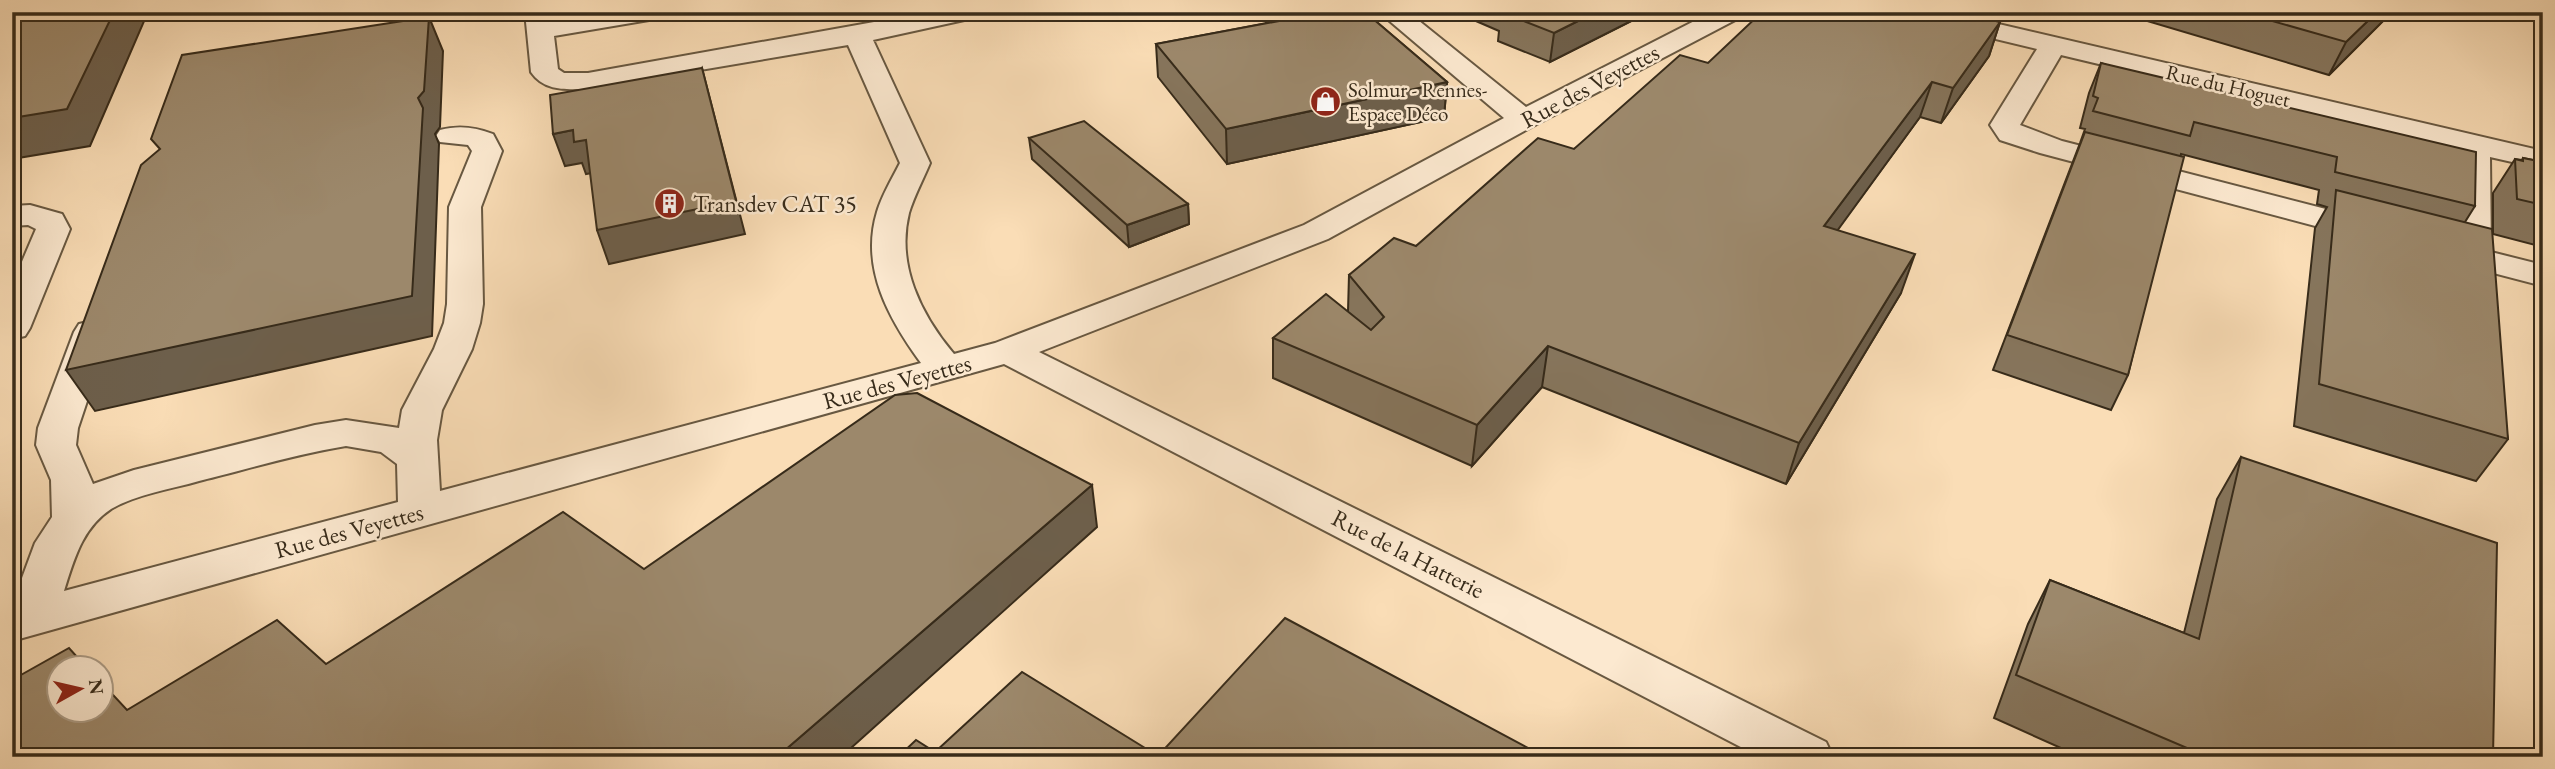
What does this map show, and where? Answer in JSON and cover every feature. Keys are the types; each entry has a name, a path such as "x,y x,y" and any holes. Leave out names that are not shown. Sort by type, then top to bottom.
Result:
{"street":[{"path":"649,12 539,21 545,72 558,81 588,81 857,35 969,12"},
{"path":"1392,12 1502,104 1525,119"},
{"name":"Rue des Veyettes","path":"23,620 1008,351 1316,232 1525,119 1732,12"},
{"name":"Rue du Hoguet","path":"1913,12 2543,160"},
{"path":"857,35 915,163 890,226 891,260 899,302 923,343 946,369"},
{"path":"2053,46 2005,125 2011,134 2051,147 2543,276"},
{"path":"419,512 416,440 422,410 453,349 462,323 466,304 465,208 487,151 482,140 471,136 451,136"},
{"path":"2474,258 2475,144"},
{"path":"12,216 42,217 50,221 53,229 12,328"},
{"path":"74,519 72,480 56,445 58,428 105,296"},
{"name":"Rue de la Hatterie","path":"1008,351 1808,757"},
{"path":"23,620 57,543 74,519 96,499 134,484 315,438 346,433 393,440 418,459"}],"building":[{"path":"12,12 114,12 67,109 12,118"},
{"path":"1289,12 1365,12 1447,82 1226,129 1156,44 1295,18"},
{"path":"1501,12 1596,12 1554,33"},
{"path":"1762,12 1958,12 2000,22 1953,88 1932,82 1824,226 1915,254 1799,443 1548,346 1477,425 1273,338 1326,294 1371,330 1384,317 1349,275 1394,238 1416,246 1538,138 1574,149 1680,55 1708,63"},
{"path":"2241,12 2377,12 2346,42"},
{"path":"429,17 424,91 418,98 423,108 412,296 66,370 141,165 160,149 151,139 182,55"},
{"path":"2101,63 2476,152 2475,206 2335,172 2337,157 2194,122 2190,136 2093,111 2098,98 2093,96"},
{"name":"Transdev CAT 35","path":"702,68 736,201 597,230 586,140 574,142 573,130 553,134 550,95"},
{"path":"1084,121 1188,204 1127,225 1029,138"},
{"path":"2085,132 2184,157 2128,375 2007,335"},
{"path":"2523,158 2543,162 2543,205 2517,199 2515,159 2523,161"},
{"path":"2336,190 2492,229 2508,439 2319,384"},
{"path":"917,393 1092,485 777,757 12,757 12,680 46,661 46,724 116,724 116,698 127,710 277,620 326,664 563,512 644,569 895,395"},
{"path":"2241,457 2497,543 2493,757 2208,757 2016,675 2050,580 2199,639"},
{"path":"1285,618 1545,757 898,757 916,740 935,752 1022,672 1158,756"},
{"path":"69,648 74,654 58,654"}],"place":[{"name":"Solmur - Rennes- Espace Déco","path":"1325,102"},
{"name":"Transdev CAT 35","path":"670,204"}]}
